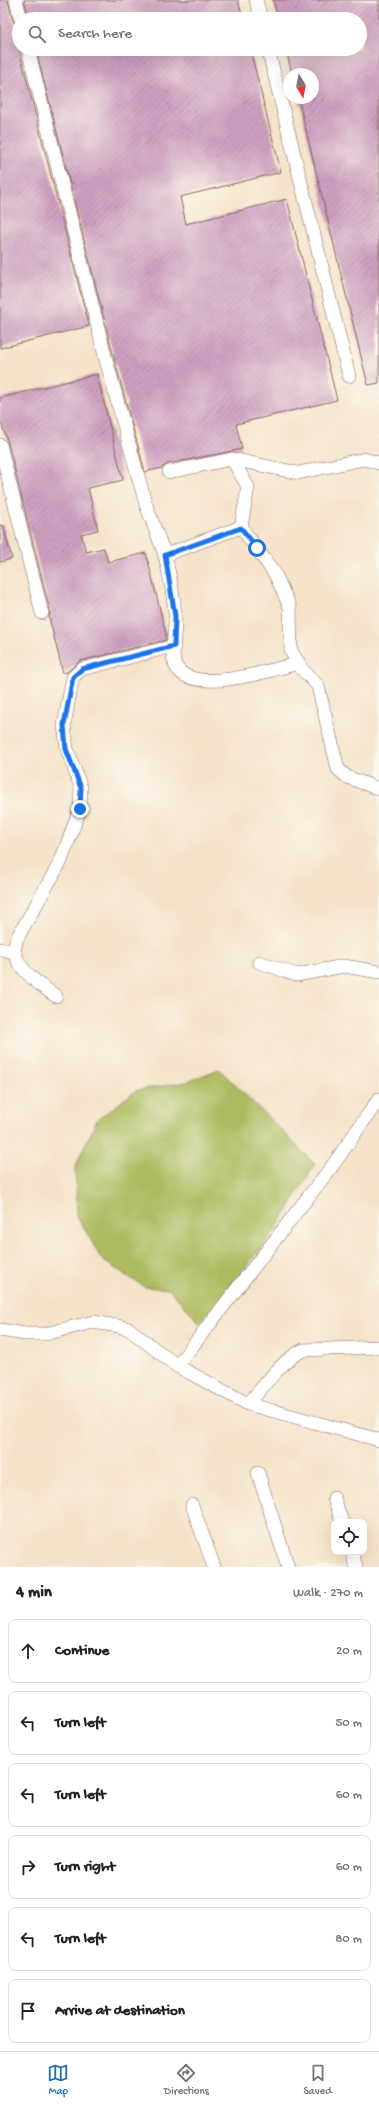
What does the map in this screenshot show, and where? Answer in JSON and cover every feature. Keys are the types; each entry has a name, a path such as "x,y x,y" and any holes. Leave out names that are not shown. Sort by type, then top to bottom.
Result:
{"street":[{"path":"16,0 19,12"},
{"path":"256,0 259,12"},
{"path":"30,56 106,360 146,505 165,555 174,609 174,661 178,668 185,674 213,682 299,663"},
{"path":"270,56 349,376"},
{"path":"0,445 42,613"},
{"path":"169,472 232,459 298,473 364,459 379,463"},
{"path":"232,459 248,487 241,528 275,574 290,607 291,651 318,686 338,769 348,777 379,789"},
{"path":"165,555 241,528"},
{"path":"56,996 42,987 21,964 15,952 16,940 61,861 80,809 81,788 66,749 64,725 73,677 82,669 174,646"},
{"path":"0,949 15,952"},
{"path":"260,962 297,975 344,966 379,972"},
{"path":"177,1366 333,1165 379,1099"},
{"path":"0,1330 25,1334 45,1334 93,1322 118,1326 129,1330 177,1366 248,1404 379,1440"},
{"path":"248,1404 293,1355 303,1350 379,1347"},
{"path":"258,1473 288,1567"},
{"path":"334,1498 341,1519"},
{"path":"192,1505 214,1567"},
{"path":"353,1555 356,1567"}],"green space":[{"path":"219,1069 315,1164 274,1232 200,1323 169,1289 145,1287 102,1260 77,1216 75,1166 97,1120 137,1090 187,1082"}],"building":[{"path":"0,0 8,0 12,17 12,56 21,56 89,326 0,348"},
{"path":"24,0 238,0 241,12 27,12"},
{"path":"273,0 379,0 379,383 368,385 299,104 319,104 319,68 291,68 288,56 367,56 367,12 276,12"},
{"path":"38,56 252,56 281,172 180,197 186,224 287,199 337,400 236,424 242,449 167,464 162,468 145,472 114,358"},
{"path":"97,374 123,480 88,488 98,530 81,534 86,552 104,548 108,562 146,553 166,634 166,640 80,661 67,672 63,673 49,617 50,611 8,443 0,419 0,398"},
{"path":"0,525 3,525 12,559 0,562"}],"route":[{"path":"80,809 81,788 66,749 64,725 73,677 82,669 174,646 175,616 173,595 165,555 241,528 257,548"}]}
